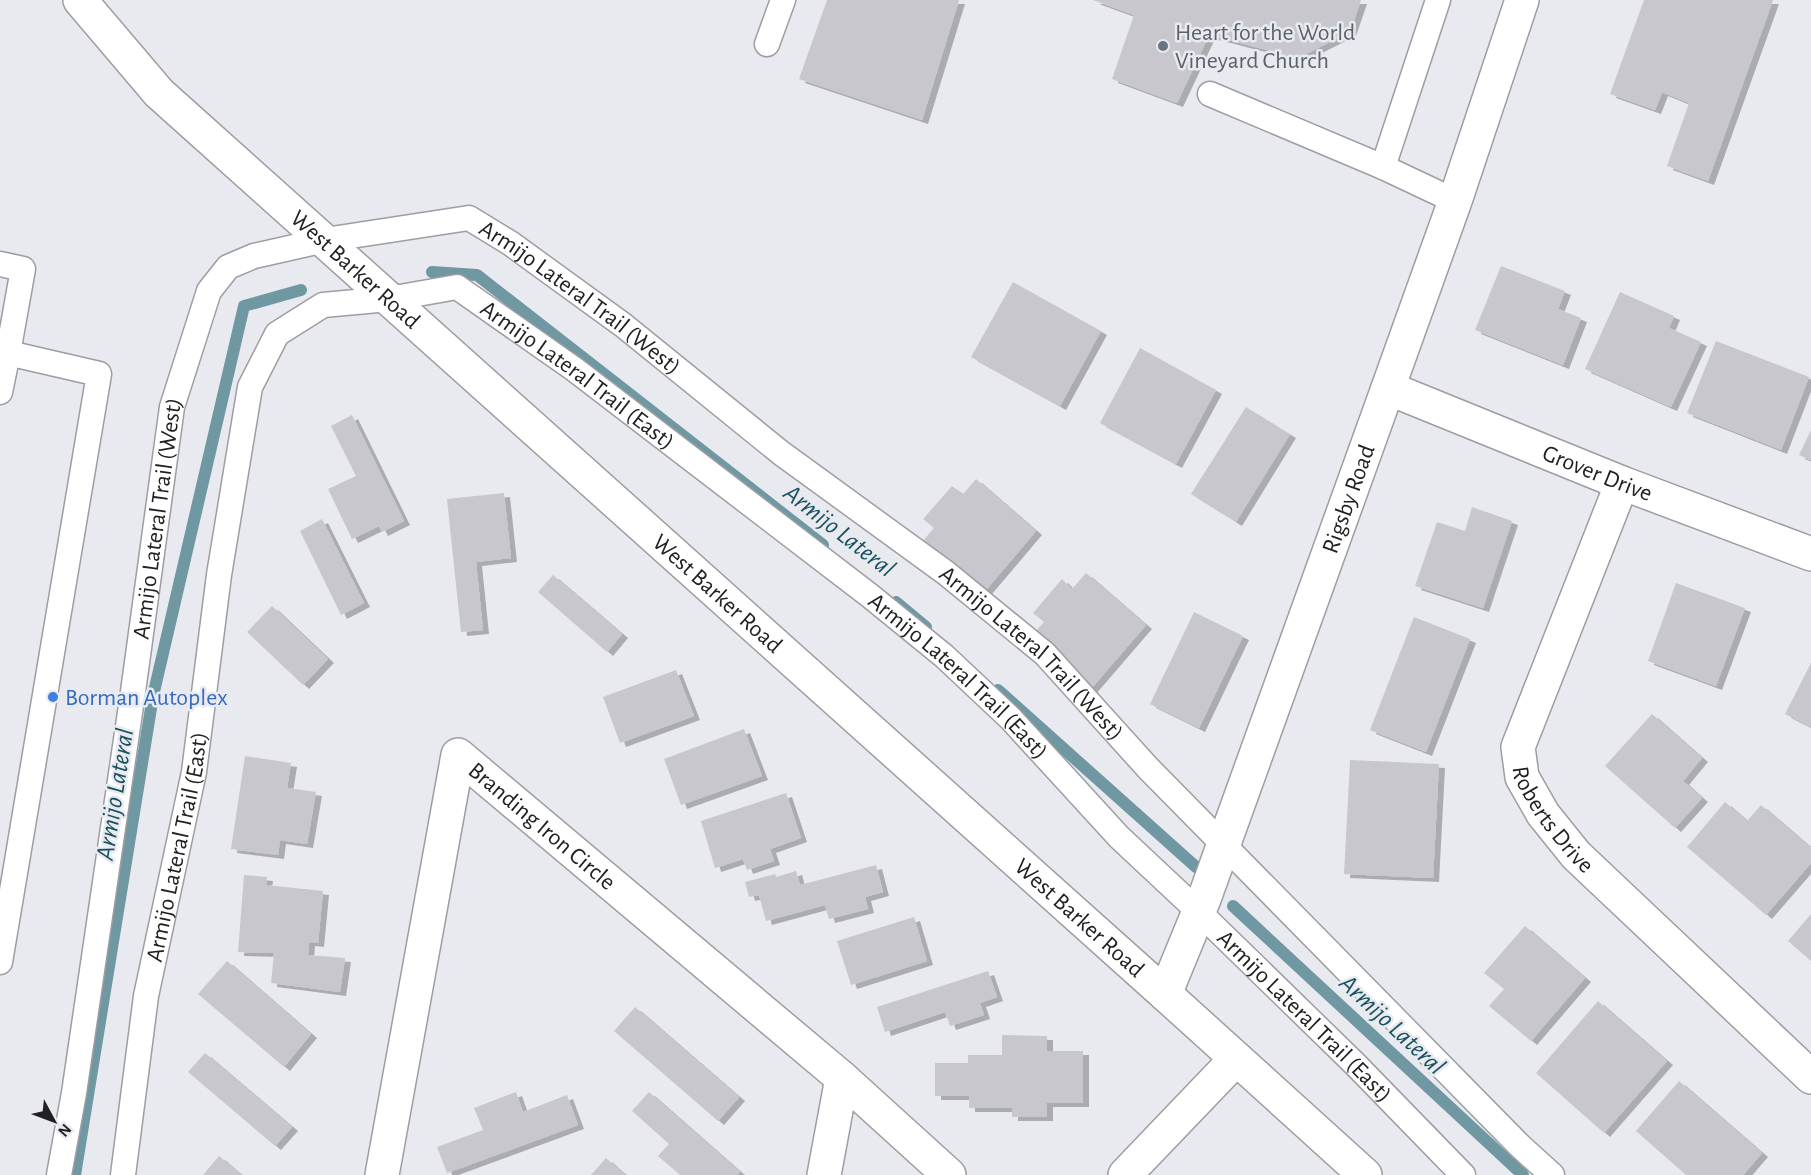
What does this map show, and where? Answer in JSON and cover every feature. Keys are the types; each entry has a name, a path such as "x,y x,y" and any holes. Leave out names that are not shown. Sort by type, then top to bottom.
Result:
{"street":[{"name":"West Barker Road","path":"80,0 159,93 1165,993 1365,1175"},
{"name":"Rigsby Road","path":"1165,993 1223,845 1388,388 1455,201 1522,0"},
{"name":"Grover Drive","path":"1388,388 1623,483 1811,554"},
{"name":"Roberts Drive","path":"1623,483 1518,747 1522,777 1543,814 1576,855 1811,1077"},
{"name":"Branding Iron Circle","path":"382,1175 458,755 842,1078 949,1175"},
{"path":"1125,1175 1236,1059"},
{"path":"824,1175 842,1078"}],"lane":[{"path":"767,44 783,0"},
{"path":"1383,167 1438,0"},
{"path":"1210,94 1383,167 1455,201"},
{"name":"Armijo Lateral Trail (West)","path":"59,1175 74,1093 172,407 209,291 228,267 254,256 325,240 469,218 510,243 623,325 781,453 946,573 1045,654 1147,767 1520,1146 1552,1175"},
{"path":"0,264 24,269 0,392"},
{"name":"Armijo Lateral Trail (East)","path":"123,1175 146,996 194,771 219,575 250,387 277,334 323,305 389,299 458,287 574,369 869,595 944,656 1011,719 1119,837 1198,910 1356,1065 1463,1175"},
{"path":"0,962 99,374 8,353"}],"building":[{"path":"827,0 959,0 922,120 799,79"},
{"name":"Heart for the World Vineyard Church","path":"1093,0 1361,0 1350,32 1298,58 1209,35 1177,103 1112,79 1134,15"},
{"path":"1644,0 1773,0 1708,181 1667,166 1689,103 1662,92 1655,110 1610,94"},
{"path":"1501,266 1565,291 1558,309 1581,318 1563,365 1475,330"},
{"path":"1013,282 1101,331 1060,406 971,357"},
{"path":"1620,292 1674,316 1669,328 1701,342 1671,407 1585,369"},
{"path":"1716,341 1809,377 1781,450 1687,413"},
{"path":"1140,348 1216,390 1176,464 1100,423"},
{"path":"1246,407 1290,434 1236,522 1191,494"},
{"path":"352,415 404,521 382,532 379,526 352,539 328,489 356,476 331,426"},
{"path":"1811,430 1811,460 1799,455"},
{"path":"976,479 1036,531 981,596 921,543 934,528 923,519 952,486 963,494"},
{"path":"504,493 511,558 476,562 483,630 461,632 447,499"},
{"path":"1472,507 1512,521 1483,608 1415,586 1437,522 1465,531"},
{"path":"322,519 364,603 341,615 300,531"},
{"path":"1086,573 1146,625 1090,690 1030,638 1044,622 1033,613 1062,579 1072,589"},
{"path":"553,575 622,634 607,652 538,592"},
{"path":"1676,583 1745,608 1716,686 1648,661"},
{"path":"272,606 328,659 303,685 247,632"},
{"path":"1194,612 1243,636 1199,728 1150,704"},
{"path":"1414,617 1470,639 1426,752 1370,730"},
{"path":"1811,663 1811,727 1785,714"},
{"path":"676,670 694,716 620,743 603,697"},
{"path":"1652,714 1702,758 1683,781 1702,798 1675,828 1605,766"},
{"path":"744,729 762,776 681,805 664,759"},
{"path":"245,756 291,763 287,788 316,792 307,844 280,840 278,855 231,849"},
{"path":"1350,760 1439,764 1433,878 1344,874"},
{"path":"786,793 801,838 770,849 774,861 747,870 743,859 715,868 701,821"},
{"path":"1725,802 1747,821 1761,805 1811,848 1811,863 1766,915 1687,847"},
{"path":"876,865 883,892 865,897 868,909 829,919 825,905 766,921 759,895 749,897 745,882 796,871 800,885"},
{"path":"244,875 267,877 266,885 323,891 318,943 309,942 308,955 345,958 340,992 271,983 274,953 238,952"},
{"path":"1811,914 1811,961 1788,941"},
{"path":"914,917 927,961 851,985 837,941"},
{"path":"1525,926 1585,978 1531,1041 1489,1006 1504,989 1484,973"},
{"path":"227,961 311,1034 284,1067 198,994"},
{"path":"988,971 997,997 980,1003 984,1015 950,1026 945,1012 885,1032 877,1007"},
{"path":"1598,1001 1667,1061 1604,1133 1536,1073"},
{"path":"635,1007 739,1097 718,1121 614,1031"},
{"path":"1002,1035 1047,1036 1047,1051 1083,1051 1083,1103 1047,1103 1047,1117 1012,1117 1012,1108 969,1108 969,1096 935,1096 935,1063 968,1063 968,1055 1002,1055"},
{"path":"205,1053 292,1127 275,1146 188,1072"},
{"path":"1679,1081 1762,1153 1743,1175 1686,1175 1636,1131"},
{"path":"516,1092 523,1112 567,1095 578,1125 447,1173 437,1147 483,1130 474,1108"},
{"path":"649,1092 740,1172 737,1175 680,1175 658,1156 669,1144 632,1111"},
{"path":"219,1156 241,1175 203,1175"},
{"path":"606,1158 625,1175 591,1175"}],"waterway":[{"name":"Armijo Lateral","path":"432,272 477,275 823,545"},
{"name":"Armijo Lateral","path":"75,1175 153,696 244,306 301,290"},
{"name":"Armijo Lateral","path":"896,602 926,627"},
{"name":"Armijo Lateral","path":"998,690 1196,867"},
{"name":"Armijo Lateral","path":"1233,906 1523,1175"}],"place":[{"name":"Heart for the World Vineyard Church","path":"1163,46"},
{"name":"Borman Autoplex","path":"53,697"}]}
